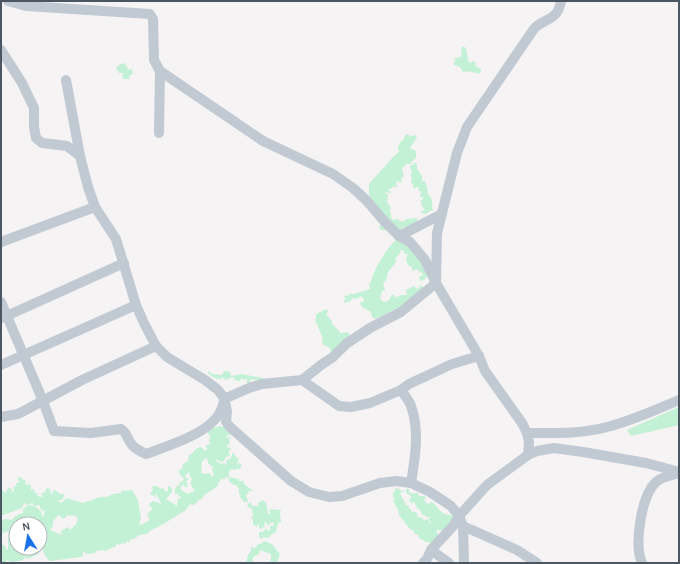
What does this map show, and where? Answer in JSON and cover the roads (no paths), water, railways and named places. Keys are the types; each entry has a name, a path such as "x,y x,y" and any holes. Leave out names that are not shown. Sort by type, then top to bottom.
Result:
{"street":[{"path":"8,1 26,6 150,14 153,19 154,60 160,71 263,141 333,174 368,201 384,221 399,236 410,242 425,260 436,283 479,356 485,370 522,423 527,433 529,442 528,455"},
{"path":"224,399 262,384 302,380 333,357 346,344 370,328 401,312 436,283 438,233 457,153 468,127 527,39 537,26 552,19 557,14 561,1"},
{"path":"1,50 22,83 34,108 34,127 36,138 42,143 67,146 80,156"},
{"path":"159,133 160,71"},
{"path":"66,80 80,156 88,187 95,206 116,239 136,304 144,323 156,346 167,357 205,380 218,390 224,399 227,411 226,422 230,428 291,481 309,492 329,497 342,496 380,484 396,481 411,483 430,492 451,506 461,521 517,550 537,563"},
{"path":"1,242 95,206"},
{"path":"399,236 442,214"},
{"path":"4,317 124,263"},
{"path":"1,302 4,317 24,355 54,432 91,433 121,429 125,431 131,444 139,451 146,454 180,441 198,432 214,420 221,411 224,399"},
{"path":"1,365 136,304"},
{"path":"1,417 18,414 82,380 156,346"},
{"path":"302,380 339,406 351,407 370,403 452,364 479,356"},
{"path":"400,390 410,404 414,418 416,455 411,483"},
{"path":"527,433 564,433 606,428 679,400"},
{"path":"423,563 428,559 431,550 454,526 461,521 487,485 528,455 537,451 554,448 582,452 646,463 679,473"},
{"path":"642,563 638,542 641,520 651,488 657,481 679,473"},
{"path":"461,521 464,563"},
{"path":"431,550 449,563"}]}
